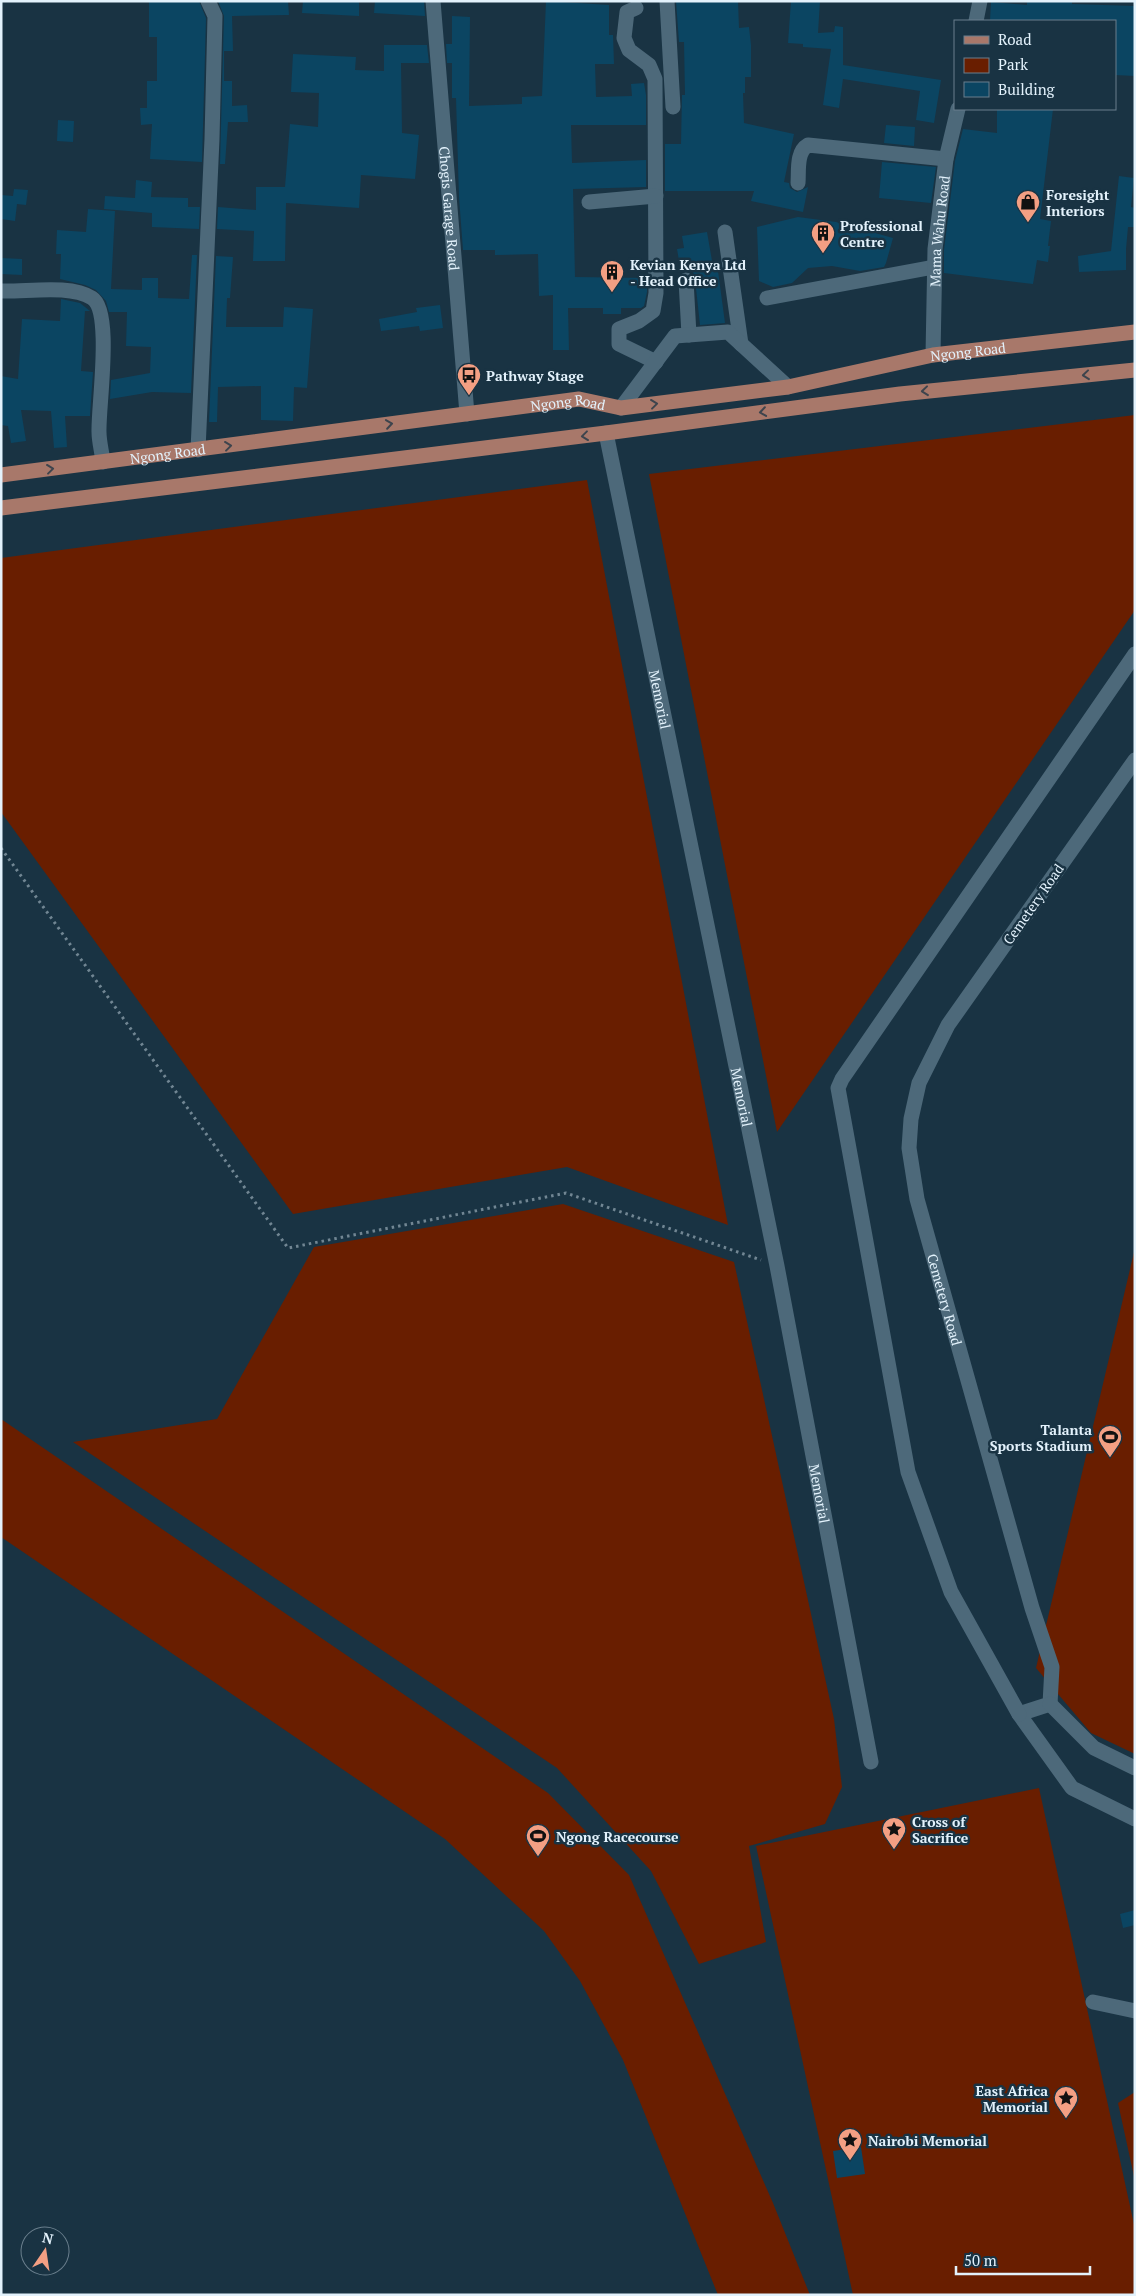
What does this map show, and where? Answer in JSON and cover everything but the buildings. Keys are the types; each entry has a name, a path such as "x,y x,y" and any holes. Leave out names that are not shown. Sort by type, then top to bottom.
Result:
{"main road":[{"name":"Ngong Road","path":"1,475 579,399 621,408 788,387 933,356 1135,332"},
{"name":"Ngong Road","path":"1,508 606,433 900,394 1135,370"}],"street":[{"path":"198,450 215,16 208,1"},
{"name":"Chogis Garage Road","path":"432,1 467,414"},
{"path":"667,1 673,107"},
{"path":"976,20 980,1"},
{"path":"636,8 627,12 624,38 629,50 649,66 655,79 656,293 653,311 639,321 619,329 619,344 656,362"},
{"name":"Mama Wahu Road","path":"933,356 934,267 946,159 958,110"},
{"path":"798,183 800,154 802,148 808,146 946,159"},
{"path":"588,202 656,196"},
{"path":"725,232 740,344"},
{"path":"767,298 934,267"},
{"path":"686,280 689,335"},
{"path":"1,291 63,290 83,294 98,304 102,322 103,385 99,433 103,462"},
{"path":"621,408 675,336 728,332 788,387"},
{"name":"Memorial","path":"606,433 777,1266 871,1762"},
{"path":"1135,654 842,1079 838,1088 908,1472 951,1592 1019,1714 1072,1788 1135,1819"},
{"name":"Cemetery Road","path":"1050,1704 1052,1667 1032,1608 917,1199 908,1148 919,1083 948,1025 1135,760"},
{"path":"1019,1714 1050,1704 1094,1748 1135,1768"},
{"path":"1093,2002 1135,2011"}],"path":[{"path":"1,848 288,1248 566,1193 777,1266"}],"green space":[{"path":"1135,415 1135,610 777,1132 649,474"},
{"path":"587,480 728,1225 567,1167 293,1214 1,812 1,558"},
{"path":"563,1204 734,1262 834,1719 842,1787 825,1824 749,1846 766,1942 699,1964 651,1871 557,1768 73,1442 217,1419 314,1247"},
{"name":"Talanta Sports Stadium","path":"1135,1248 1135,1754 1091,1733 1036,1668"},
{"name":"Ngong Racecourse","path":"1,1419 548,1793 629,1875 773,2203 810,2295 718,2295 623,2060 580,1981 544,1931 445,1839 1,1537"},
{"path":"1039,1788 1135,2229 1135,2295 853,2295 756,1846"},
{"path":"1135,2092 1135,2181 1118,2103"}],"place":[{"name":"Foresight Interiors","path":"1028,223"},
{"name":"Professional Centre","path":"823,254"},
{"name":"Kevian Kenya Ltd - Head Office","path":"612,293"},
{"name":"Pathway Stage","path":"469,396"},
{"name":"Talanta Sports Stadium","path":"1110,1458"},
{"name":"Cross of Sacrifice","path":"894,1850"},
{"name":"Ngong Racecourse","path":"538,1857"},
{"name":"East Africa Memorial","path":"1066,2119"},
{"name":"Nairobi Memorial","path":"850,2161"}]}
